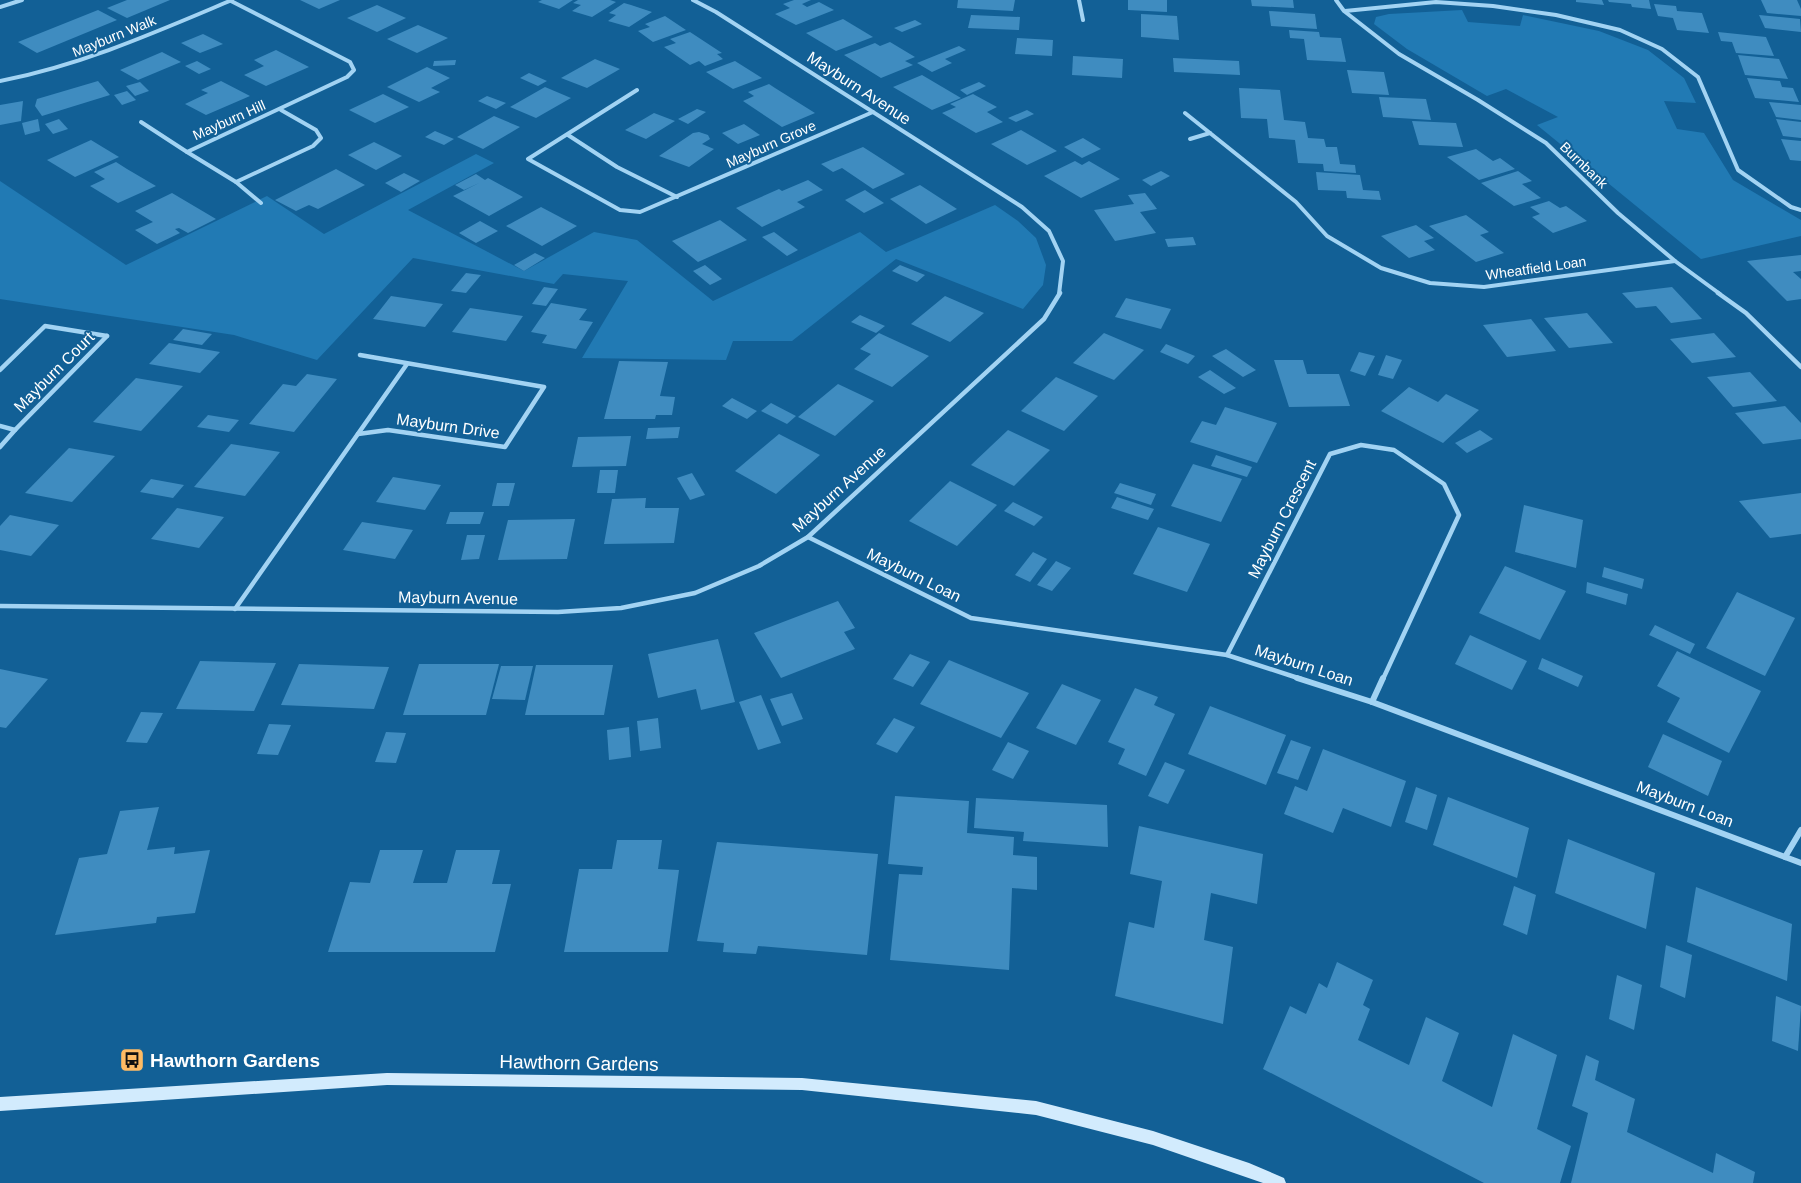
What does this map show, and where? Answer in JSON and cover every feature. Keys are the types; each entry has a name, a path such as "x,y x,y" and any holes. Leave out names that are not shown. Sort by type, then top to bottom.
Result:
{"main road":[{"name":"Hawthorn Gardens","path":"0,1104 387,1079 802,1084 1036,1108 1153,1138 1249,1170 1279,1183"}],"street":[{"path":"0,7 22,0"},
{"name":"Mayburn Walk","path":"0,81 31,76 72,65 231,0"},
{"name":"Mayburn Hill","path":"187,152 281,110 347,77 354,70 350,62 231,0"},
{"name":"Mayburn Avenue","path":"0,606 558,612 621,608 695,592 759,566 808,537 1044,319 1061,292 1063,261 1049,231 1022,207 716,12 693,0"},
{"path":"1079,0 1083,20"},
{"name":"Burnbank","path":"1336,0 1344,11 1399,54 1478,100 1546,143 1618,213 1674,261 1746,313 1801,366"},
{"path":"1344,11 1436,2 1493,6 1556,15 1628,34 1662,49 1698,77 1738,170 1784,202 1801,210"},
{"name":"Mayburn Grove","path":"637,90 528,159 620,210 640,212 873,112"},
{"name":"Mayburn Hill","path":"236,182 313,146 320,138 316,130 281,110"},
{"name":"Wheatfield Loan","path":"1185,113 1296,202 1327,236 1381,268 1430,283 1484,288 1674,261"},
{"name":"Mayburn Hill","path":"140,122 236,182 261,203"},
{"path":"1190,139 1210,133"},
{"path":"568,135 617,167 678,197"},
{"name":"Mayburn Court","path":"0,370 45,326 107,336 0,447"},
{"name":"Mayburn Drive","path":"358,434 388,430 505,447 544,387 360,355"},
{"name":"Mayburn Drive","path":"235,609 407,364"},
{"name":"Mayburn Court","path":"0,426 15,430"},
{"name":"Mayburn Crescent","path":"1227,655 1330,454 1361,445 1394,450 1444,484 1458,515 1372,702"},
{"name":"Mayburn Loan","path":"808,537 971,618 1227,655 1372,702 1801,863"},
{"path":"1785,857 1801,830"}],"shaded area":[{"path":"1462,10 1468,22 1520,26 1523,15 1599,31 1648,50 1684,78 1696,103 1664,101 1677,129 1704,133 1733,180 1801,220 1801,236 1701,259 1537,125 1558,117 1506,89 1487,96 1407,49 1374,24 1376,17 1389,14"},
{"path":"476,154 494,163 408,210 524,271 594,232 637,240 713,301 860,232 886,252 995,205 1018,221 1036,238 1046,265 1043,285 1023,309 896,259 792,341 733,341 726,360 582,358 628,281 563,274 554,284 413,258 317,360 234,335 0,299 0,181 126,265 267,196 324,234"}],"building":[{"path":"127,0 170,0 127,18 107,8"},
{"path":"300,0 340,0 319,9"},
{"path":"542,0 573,0 559,9 538,2"},
{"path":"578,0 610,0 616,2 592,17 572,11 581,5 573,3"},
{"path":"794,0 811,0 802,4 807,7 819,2 834,10 796,25 775,14 790,8 783,4"},
{"path":"958,0 1015,0 1013,11 957,8"},
{"path":"1128,0 1167,0 1167,12 1128,10"},
{"path":"1251,0 1293,0 1294,8 1252,6"},
{"path":"1576,0 1602,0 1604,5 1576,2"},
{"path":"1608,0 1649,0 1651,9 1632,7 1631,4 1609,2"},
{"path":"1761,0 1797,0 1801,9 1801,16 1767,13"},
{"path":"624,3 652,12 629,27 608,21 616,15 609,13"},
{"path":"1654,4 1676,6 1677,11 1702,13 1709,33 1677,30 1673,18 1658,16"},
{"path":"377,5 406,18 377,32 347,18"},
{"path":"98,10 117,20 37,53 18,42"},
{"path":"1269,11 1315,14 1317,29 1271,26"},
{"path":"1141,14 1177,16 1179,40 1141,37"},
{"path":"971,15 1020,17 1019,30 968,28"},
{"path":"1759,15 1800,19 1801,32 1765,28"},
{"path":"665,16 686,30 653,42 638,31 650,27 645,24"},
{"path":"843,19 873,37 836,51 806,33"},
{"path":"915,20 922,24 902,32 894,28"},
{"path":"418,25 448,38 417,53 387,39"},
{"path":"1289,30 1319,32 1320,37 1341,38 1346,62 1307,60 1304,39 1290,38"},
{"path":"690,32 722,53 717,54 723,59 705,66 699,61 690,65 664,47 676,43 670,39"},
{"path":"1718,32 1766,37 1774,56 1736,53 1732,42 1721,41"},
{"path":"203,34 223,44 200,53 181,43"},
{"path":"1017,38 1053,40 1052,56 1015,54"},
{"path":"890,42 915,57 905,61 913,65 881,78 844,55 875,43 880,46"},
{"path":"959,46 966,50 945,59 952,63 932,72 917,63"},
{"path":"276,50 309,67 266,86 244,75 264,66 254,60"},
{"path":"162,52 181,62 138,80 120,70"},
{"path":"1738,55 1779,59 1788,79 1745,75"},
{"path":"1073,56 1123,59 1122,78 1072,75"},
{"path":"1173,58 1239,61 1240,75 1174,72"},
{"path":"595,59 620,69 587,88 561,78"},
{"path":"456,60 455,65 433,66 434,61"},
{"path":"197,61 211,69 199,74 185,66"},
{"path":"735,61 762,78 733,89 706,72"},
{"path":"427,67 450,78 431,88 440,92 419,102 387,87"},
{"path":"1347,70 1384,72 1389,95 1352,93"},
{"path":"529,73 547,81 538,86 520,78"},
{"path":"922,75 961,98 932,110 893,87"},
{"path":"1747,78 1780,81 1782,87 1793,88 1799,102 1755,98"},
{"path":"98,81 110,95 42,116 35,106 37,99"},
{"path":"221,81 250,96 206,115 185,104 208,93 201,90"},
{"path":"140,82 149,91 135,96 126,86"},
{"path":"979,82 986,86 967,95 960,90"},
{"path":"769,84 815,113 782,127 743,101 754,96 748,92"},
{"path":"545,87 571,98 536,118 510,107"},
{"path":"1239,88 1280,90 1284,120 1305,122 1308,138 1324,139 1326,147 1337,147 1340,164 1355,165 1356,173 1324,171 1323,164 1298,163 1295,140 1269,138 1267,119 1241,118"},
{"path":"127,91 136,100 122,105 114,95"},
{"path":"383,94 409,107 375,123 349,110"},
{"path":"973,94 997,107 987,112 1003,122 976,133 942,113 956,107 950,104"},
{"path":"487,96 506,103 496,109 478,101"},
{"path":"1379,97 1426,99 1431,120 1383,117"},
{"path":"23,101 21,121 0,125 0,105"},
{"path":"1769,102 1801,105 1801,120 1776,117"},
{"path":"697,109 706,112 688,124 678,119"},
{"path":"1027,110 1034,114 1016,122 1008,118"},
{"path":"654,113 675,121 646,139 625,130"},
{"path":"494,116 520,127 483,149 457,137"},
{"path":"38,119 40,131 25,135 22,123"},
{"path":"59,119 68,129 53,134 45,124"},
{"path":"1776,119 1801,122 1801,138 1783,136"},
{"path":"1412,121 1456,123 1463,147 1419,145"},
{"path":"744,124 760,135 738,144 722,133"},
{"path":"1021,130 1057,151 1027,165 991,144"},
{"path":"435,131 454,139 444,145 425,137"},
{"path":"699,132 708,135 710,139 702,144 714,149 689,167 659,156 693,133"},
{"path":"1083,138 1101,149 1082,158 1064,147"},
{"path":"1781,139 1801,141 1801,161 1790,160"},
{"path":"91,140 119,157 75,177 47,160"},
{"path":"374,142 402,156 376,170 348,155"},
{"path":"863,147 905,174 873,189 842,168 833,172 821,164"},
{"path":"1476,149 1493,161 1500,158 1515,169 1479,180 1447,157"},
{"path":"1075,161 1082,165 1089,161 1120,179 1081,198 1044,176"},
{"path":"116,162 156,186 118,203 90,186 105,179 94,172"},
{"path":"336,169 365,185 318,209 309,205 296,211 275,200"},
{"path":"1161,171 1170,176 1151,186 1142,180"},
{"path":"1518,171 1532,181 1522,184 1541,198 1514,206 1481,183"},
{"path":"1316,172 1360,175 1363,190 1379,191 1381,200 1347,198 1346,191 1318,190"},
{"path":"404,173 420,181 401,192 385,183"},
{"path":"476,174 485,180 488,178 523,197 489,216 453,196 479,183 464,190 455,185"},
{"path":"808,180 823,190 797,202 805,207 762,227 736,208 779,189 782,191"},
{"path":"920,185 957,209 926,224 890,199"},
{"path":"865,190 884,203 864,213 845,200"},
{"path":"172,193 216,219 188,233 179,228 175,229 180,233 157,244 135,230 153,222 135,211"},
{"path":"1145,193 1157,209 1140,212 1156,233 1115,241 1094,210 1134,204 1128,195"},
{"path":"1549,201 1560,208 1566,206 1587,221 1553,233 1532,217 1540,214 1530,207"},
{"path":"541,207 577,226 542,246 506,226"},
{"path":"1466,215 1489,232 1480,235 1504,253 1476,262 1429,226"},
{"path":"720,220 747,240 698,262 672,241"},
{"path":"480,221 498,231 476,243 459,233"},
{"path":"1416,225 1434,238 1424,241 1435,250 1409,258 1381,236"},
{"path":"774,232 798,250 787,256 762,237"},
{"path":"1193,237 1196,245 1168,247 1165,239"},
{"path":"535,253 545,258 524,271 514,265"},
{"path":"1801,255 1801,271 1793,272 1801,279 1801,299 1787,301 1747,261"},
{"path":"705,265 722,279 710,285 693,271"},
{"path":"900,265 925,275 917,282 892,271"},
{"path":"466,273 481,275 466,293 451,291"},
{"path":"544,287 558,289 546,306 532,304"},
{"path":"1672,287 1702,319 1671,323 1656,306 1636,308 1622,293"},
{"path":"391,296 443,304 425,327 373,319"},
{"path":"945,296 984,313 950,342 911,324"},
{"path":"1126,298 1171,309 1161,329 1115,317"},
{"path":"551,303 587,309 579,320 593,322 576,349 542,343 547,335 531,332"},
{"path":"470,308 523,316 506,341 452,332"},
{"path":"1587,313 1613,343 1569,348 1544,318"},
{"path":"860,315 885,326 876,333 851,322"},
{"path":"1531,319 1556,351 1507,357 1483,325"},
{"path":"183,329 212,334 202,345 173,340"},
{"path":"879,333 929,356 892,387 854,369 871,354 860,349"},
{"path":"1104,333 1144,350 1114,380 1073,363"},
{"path":"1714,333 1736,357 1692,363 1670,339"},
{"path":"169,343 220,352 200,373 149,364"},
{"path":"1166,344 1195,356 1188,364 1160,352"},
{"path":"1226,349 1256,370 1243,377 1212,356"},
{"path":"1359,352 1375,356 1365,376 1350,371"},
{"path":"1386,355 1402,360 1393,379 1378,375"},
{"path":"1274,360 1303,360 1307,374 1339,374 1350,406 1289,407"},
{"path":"619,361 668,362 660,396 675,397 672,415 656,415 655,419 604,419"},
{"path":"1210,370 1236,388 1224,394 1198,377"},
{"path":"1750,372 1777,401 1733,407 1707,377"},
{"path":"307,374 337,379 294,432 249,424 283,384 296,386"},
{"path":"1056,377 1098,396 1064,431 1021,411"},
{"path":"136,378 183,386 141,431 93,422"},
{"path":"838,384 874,401 835,436 798,417"},
{"path":"1409,387 1438,402 1446,394 1479,410 1443,443 1381,411"},
{"path":"732,398 757,411 747,419 722,406"},
{"path":"771,403 796,416 787,424 761,411"},
{"path":"1785,406 1801,423 1801,439 1763,444 1735,413"},
{"path":"1225,407 1277,423 1257,463 1190,442 1202,421 1216,425"},
{"path":"208,415 239,420 229,432 197,427"},
{"path":"680,427 678,438 646,439 648,428"},
{"path":"1008,430 1050,450 1014,486 971,465"},
{"path":"1480,430 1493,439 1467,453 1455,443"},
{"path":"779,434 820,455 776,494 735,471"},
{"path":"631,436 626,466 572,467 578,437"},
{"path":"231,444 280,452 245,496 194,487"},
{"path":"69,448 115,456 72,502 25,493"},
{"path":"1216,455 1252,467 1247,477 1211,466"},
{"path":"1193,464 1242,479 1221,522 1171,506"},
{"path":"600,470 618,470 615,493 597,493"},
{"path":"692,473 705,495 690,500 677,478"},
{"path":"393,477 441,485 425,510 376,502"},
{"path":"151,479 184,485 173,498 140,492"},
{"path":"950,481 997,505 957,546 909,521"},
{"path":"497,483 515,483 509,506 492,506"},
{"path":"1120,483 1156,494 1151,505 1114,493"},
{"path":"1801,493 1801,534 1770,538 1739,501"},
{"path":"1117,497 1154,509 1148,520 1111,508"},
{"path":"646,498 645,508 679,508 674,543 604,544 612,499"},
{"path":"1013,502 1043,517 1034,526 1004,511"},
{"path":"1524,505 1583,520 1576,568 1515,552"},
{"path":"177,508 224,517 199,548 151,539"},
{"path":"450,512 484,512 480,524 446,524"},
{"path":"10,515 59,525 31,556 0,550 0,526"},
{"path":"575,519 567,559 498,560 508,520"},
{"path":"362,522 413,530 395,559 343,550"},
{"path":"1158,527 1210,544 1187,592 1133,574"},
{"path":"467,535 485,535 479,559 461,560"},
{"path":"1033,552 1047,559 1030,582 1015,575"},
{"path":"1056,561 1071,568 1052,591 1037,585"},
{"path":"1505,566 1566,591 1540,640 1479,613"},
{"path":"1604,567 1644,579 1642,589 1602,577"},
{"path":"1587,582 1628,594 1626,605 1586,593"},
{"path":"1737,592 1795,618 1765,676 1706,648"},
{"path":"838,601 855,628 844,632 855,649 781,678 754,633"},
{"path":"1655,625 1695,644 1690,654 1649,635"},
{"path":"1470,635 1527,661 1512,690 1455,664"},
{"path":"718,639 735,702 701,710 696,689 658,698 648,654"},
{"path":"1677,651 1761,691 1729,753 1667,722 1680,698 1657,686"},
{"path":"910,654 930,662 913,687 893,679"},
{"path":"1542,658 1583,676 1578,687 1538,669"},
{"path":"949,660 1029,693 1001,738 920,704"},
{"path":"200,661 276,663 254,711 176,709"},
{"path":"299,664 389,667 374,709 281,705"},
{"path":"419,664 499,664 486,715 403,715"},
{"path":"536,665 613,665 604,715 525,715"},
{"path":"501,666 533,666 525,700 492,699"},
{"path":"0,669 48,679 6,728 0,727"},
{"path":"1062,684 1101,700 1076,745 1036,728"},
{"path":"1135,688 1158,697 1154,705 1175,714 1146,776 1118,764 1125,749 1108,742"},
{"path":"792,693 803,719 782,726 770,699"},
{"path":"761,695 781,743 758,750 739,702"},
{"path":"1210,706 1286,735 1266,785 1188,754"},
{"path":"141,712 163,713 147,743 126,742"},
{"path":"658,718 661,748 640,751 637,721"},
{"path":"894,718 915,727 897,753 876,744"},
{"path":"269,724 291,725 278,755 257,754"},
{"path":"629,727 631,757 609,760 607,730"},
{"path":"386,732 406,733 396,763 375,762"},
{"path":"1663,734 1722,761 1708,796 1648,767"},
{"path":"1291,740 1311,747 1298,780 1277,773"},
{"path":"1008,742 1029,751 1013,779 992,770"},
{"path":"1323,749 1406,781 1391,827 1343,808 1333,833 1284,814 1295,786 1307,791"},
{"path":"1165,762 1185,770 1168,804 1148,796"},
{"path":"1416,787 1437,795 1427,830 1405,822"},
{"path":"895,796 969,801 967,833 1014,837 1013,855 1037,857 1037,890 1012,888 1009,970 890,960 899,874 922,875 923,867 888,864"},
{"path":"1448,797 1529,828 1517,878 1433,845"},
{"path":"976,798 1107,805 1108,847 1023,841 1024,832 974,828"},
{"path":"159,807 147,850 175,847 174,854 210,850 195,913 157,917 156,923 55,935 79,858 107,854 120,811"},
{"path":"1139,826 1263,854 1257,904 1211,893 1204,940 1233,947 1223,1024 1115,996 1129,922 1154,928 1162,881 1130,874"},
{"path":"1568,839 1655,873 1646,929 1555,893"},
{"path":"617,840 662,840 658,869 679,870 668,952 564,952 579,869 612,869"},
{"path":"717,842 878,854 867,955 758,946 756,954 723,952 724,943 697,941"},
{"path":"380,850 423,850 413,883 447,883 456,850 500,850 492,884 511,884 495,952 328,952 350,882 370,883"},
{"path":"1514,886 1536,895 1527,935 1503,925"},
{"path":"1696,887 1792,924 1787,981 1687,942"},
{"path":"1666,945 1692,955 1685,998 1660,987"},
{"path":"1337,962 1373,980 1363,1005 1370,1009 1358,1040 1409,1065 1426,1017 1459,1033 1442,1081 1492,1107 1513,1034 1557,1055 1537,1129 1571,1146 1560,1183 1484,1183 1263,1069 1290,1006 1306,1014 1319,983 1327,988"},
{"path":"1617,975 1642,985 1634,1030 1609,1019"},
{"path":"1776,996 1801,1006 1798,1051 1772,1041"},
{"path":"1586,1055 1599,1061 1595,1080 1635,1099 1627,1132 1713,1173 1716,1153 1755,1172 1753,1183 1571,1183 1588,1113 1572,1106"}],"place":[{"name":"Hawthorn Gardens","path":"132,1060"}]}
